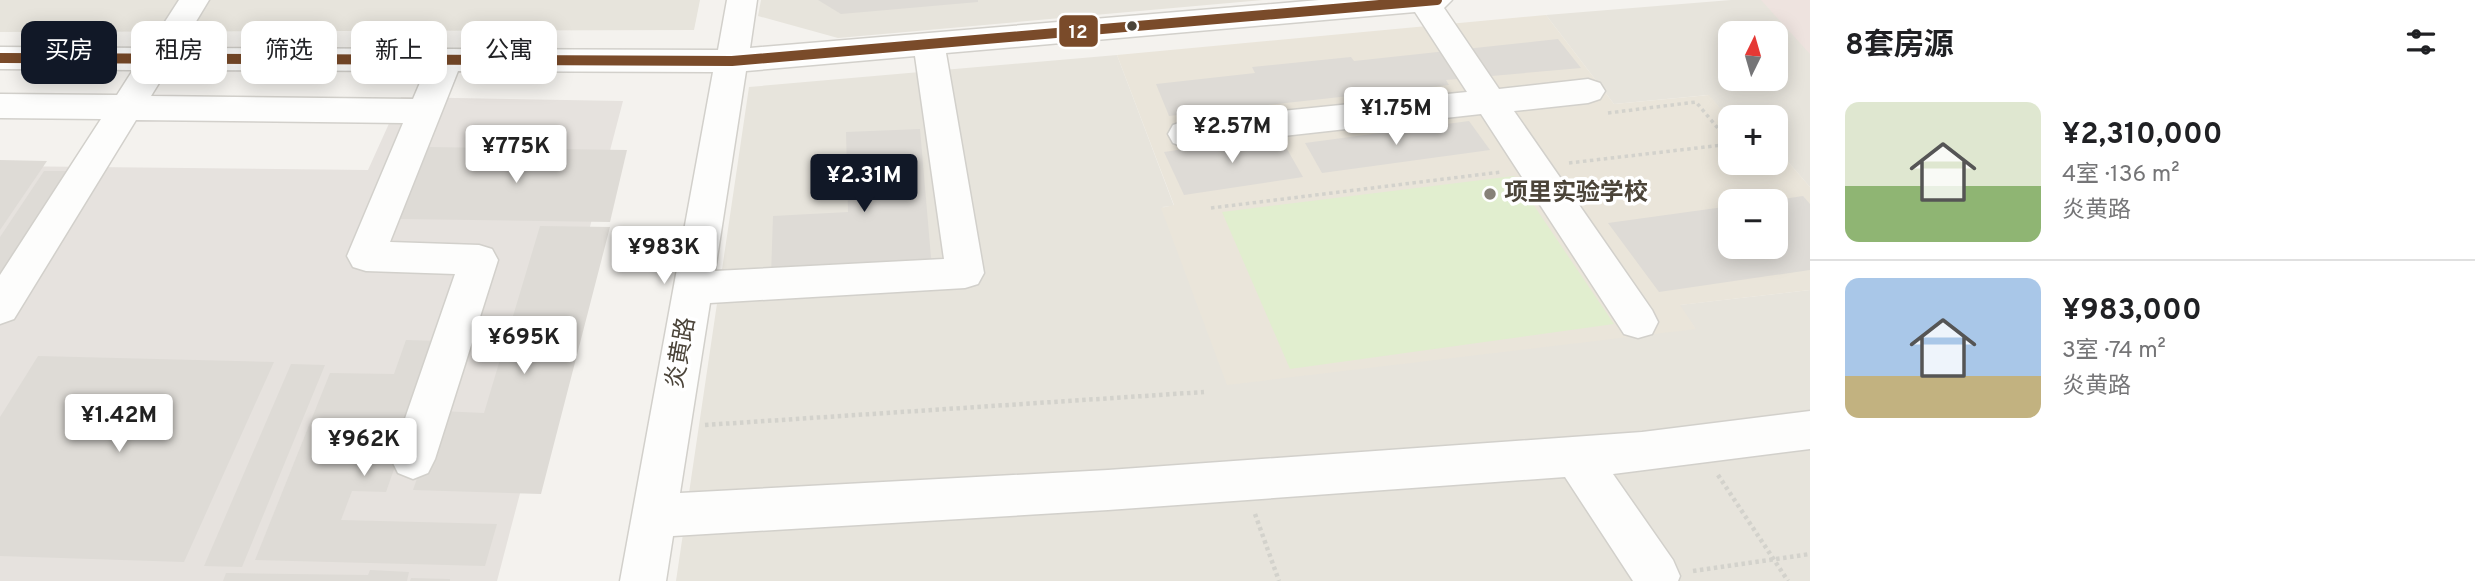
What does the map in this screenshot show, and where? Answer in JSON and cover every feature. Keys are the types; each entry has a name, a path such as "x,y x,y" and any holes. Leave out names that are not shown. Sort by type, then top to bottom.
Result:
{"street":[{"path":"181,21 194,0"},
{"name":"炎黄路","path":"643,581 742,0"},
{"path":"447,60 732,61 1430,1 1490,101 1638,322"},
{"path":"694,288 965,273 929,44"},
{"path":"0,58 131,60"},
{"path":"227,60 351,60"},
{"path":"0,308 143,84"},
{"path":"413,459 480,260 366,256 436,84"},
{"path":"1185,134 1588,91"},
{"path":"0,106 425,111"},
{"path":"654,516 1576,457 1810,430"},
{"path":"1576,457 1647,579"}],"path":[{"path":"1588,91 1605,113 1696,102 1718,128"},
{"path":"1210,208 1718,146"},
{"path":"670,428 1204,392"},
{"path":"1698,445 1788,581"},
{"path":"1243,480 1279,581"},
{"path":"1647,579 1810,554"}],"shaded area":[{"path":"0,0 700,0 694,30 557,30 557,21 461,21 461,31 447,31 447,21 351,21 351,31 337,31 337,21 241,21 241,31 227,31 227,21 131,21 131,32 117,32 117,21 21,21 21,32 0,32"},
{"path":"761,0 1263,0 838,38 758,16"},
{"path":"1731,0 1810,0 1810,187 1788,162 1788,105 1718,106 1708,95 1614,104 1546,15"},
{"path":"1761,0 1810,0 1810,54 1788,30 1788,21 1780,21"},
{"name":"项里实验学校","path":"1546,15 1614,104 1709,95 1718,106 1718,175 1788,175 1788,162 1810,187 1810,290 1680,305 1696,329 1227,385 1161,208 1174,205 1117,55"},
{"path":"1117,55 1174,206 1162,207 1695,328 1679,305 1810,290 1810,581 676,581 749,87"},
{"path":"401,97 623,101 497,581 0,581 0,166 368,170"}],"green space":[{"path":"1514,176 1614,324 1290,369 1222,212"}],"building":[{"path":"818,0 978,0 978,2 841,14"},
{"path":"1558,39 1581,68 1446,80 1449,85 1169,116 1156,84 1255,73 1252,67 1351,57 1354,61"},
{"path":"1469,121 1490,150 1322,173 1305,143"},
{"path":"920,129 932,269 771,276 773,216 848,212 846,132"},
{"path":"1279,135 1303,177 1184,195 1164,152"},
{"path":"429,147 627,150 610,222 400,219"},
{"path":"0,160 47,161 0,230"},
{"path":"44,171 84,171 0,302 0,237"},
{"path":"1803,196 1810,204 1810,270 1659,292 1608,223 1718,208 1718,259 1788,259 1788,198"},
{"path":"540,226 610,227 541,494 413,490 440,411 484,413"},
{"path":"406,340 439,341 386,492 352,491 341,520 497,524 485,566 255,560 330,373 394,374"},
{"path":"38,356 274,362 184,562 0,556 0,417"},
{"path":"291,364 325,365 242,567 204,566"},
{"path":"370,570 409,572 407,581 223,581 226,573 368,575"},
{"path":"411,578 450,579 450,581 410,581"}],"transit line":[{"name":"12","path":"0,58 732,61 1437,0"}],"place":[{"name":"项里实验学校","path":"1490,194"}]}
